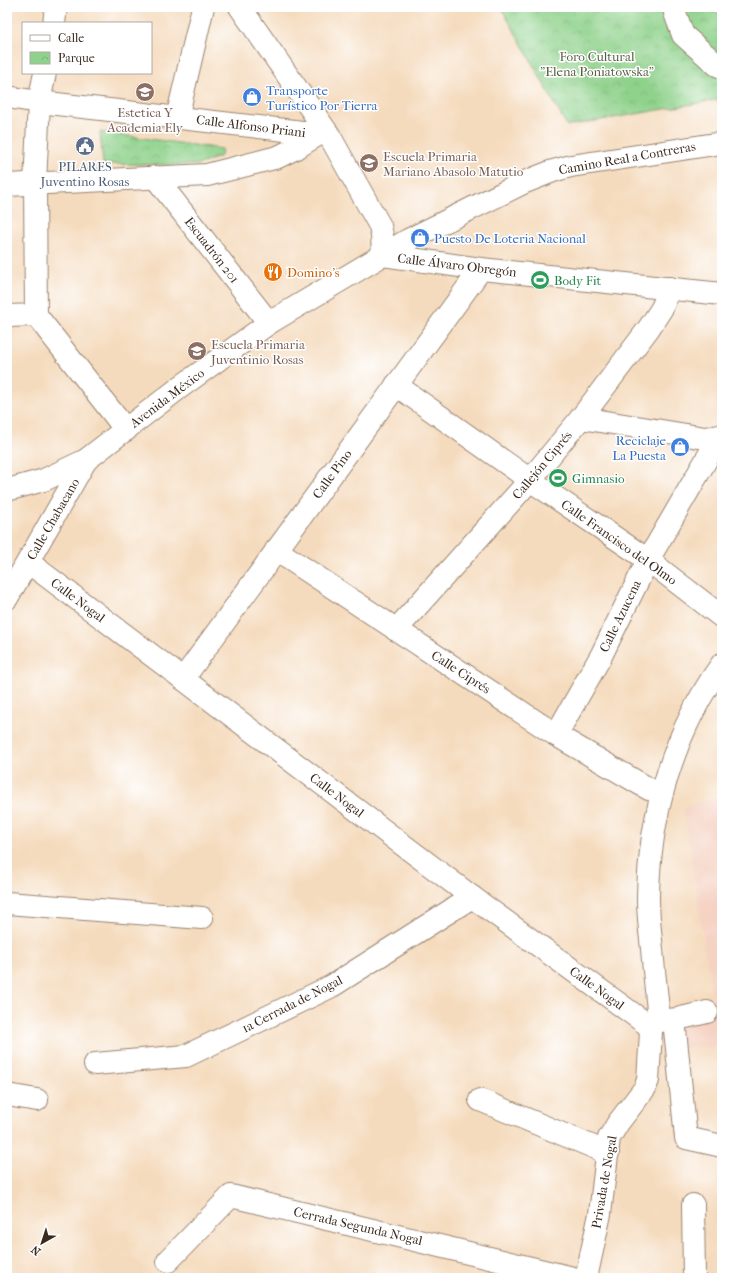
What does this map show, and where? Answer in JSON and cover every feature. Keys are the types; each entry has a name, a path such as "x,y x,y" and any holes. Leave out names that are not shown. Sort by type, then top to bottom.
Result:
{"street":[{"path":"54,22 56,7"},
{"path":"178,118 203,7"},
{"path":"240,7 324,135 380,226 383,255"},
{"path":"671,9 683,36 717,65 722,67"},
{"path":"45,74 39,102 35,184 36,315 126,430"},
{"name":"Calle Alfonso Priani","path":"7,98 324,135"},
{"path":"7,185 207,175 278,157 324,135"},
{"name":"Camino Real a Contreras","path":"383,255 408,240 525,182 553,171 589,162 722,142"},
{"name":"Escuadrón 201","path":"155,178 269,323"},
{"path":"380,226 408,240"},
{"name":"Avenida México","path":"7,490 44,480 86,460 179,388 269,323 383,255"},
{"name":"Calle Álvaro Obregón","path":"383,255 481,269 722,294"},
{"name":"Calle Pino","path":"183,679 481,269"},
{"name":"Callejón Ciprés","path":"396,630 530,480 581,418 649,328 662,308 670,288"},
{"path":"7,316 36,315"},
{"name":"Calle Francisco del Olmo","path":"396,385 530,480 648,560 722,617"},
{"path":"581,418 705,438 721,436"},
{"name":"Calle Azucena","path":"556,735 601,656 648,560 721,436"},
{"name":"Calle Chabacano","path":"7,598 86,460"},
{"name":"Calle Ciprés","path":"276,550 556,735 649,789"},
{"name":"Calle Nogal","path":"28,562 472,897 660,1022"},
{"path":"722,664 707,684 679,741 656,816 650,857 648,898 648,917 660,1022 686,1138 722,1146"},
{"name":"1a Cerrada de Nogal","path":"95,1064 186,1056 332,986 472,897"},
{"path":"7,903 202,918"},
{"path":"660,1022 707,1012"},
{"name":"Privada de Nogal","path":"586,1278 600,1214 609,1138 613,1130 645,1088 648,1080 651,1032 660,1022"},
{"path":"7,1095 37,1100"},
{"path":"480,1100 608,1152"},
{"name":"Cerrada Segunda Nogal","path":"168,1261 231,1196 573,1278"},
{"path":"692,1205 694,1278"}],"shaded area":[{"path":"722,796 722,1048 680,1047 675,1005 713,998 683,807"}],"green space":[{"name":"Foro Cultural \"Elena Poniatowska\"","path":"501,7 722,7 722,99 567,126"},
{"path":"100,132 222,149 221,156 198,165 103,164"}],"place":[{"name":"Estetica Y Academia Ely","path":"145,92"},
{"name":"Transporte Turístico Por Tierra","path":"252,97"},
{"name":"PILARES Juventino Rosas","path":"85,146"},
{"name":"Escuela Primaria Mariano Abasolo Matutio","path":"369,163"},
{"name":"Puesto De Loteria Nacional","path":"420,238"},
{"name":"Domino's","path":"273,272"},
{"name":"Body Fit","path":"540,280"},
{"name":"Escuela Primaria Juventinio Rosas","path":"197,351"},
{"name":"Reciclaje La Puesta","path":"680,447"},
{"name":"Gimnasio","path":"558,478"}]}
